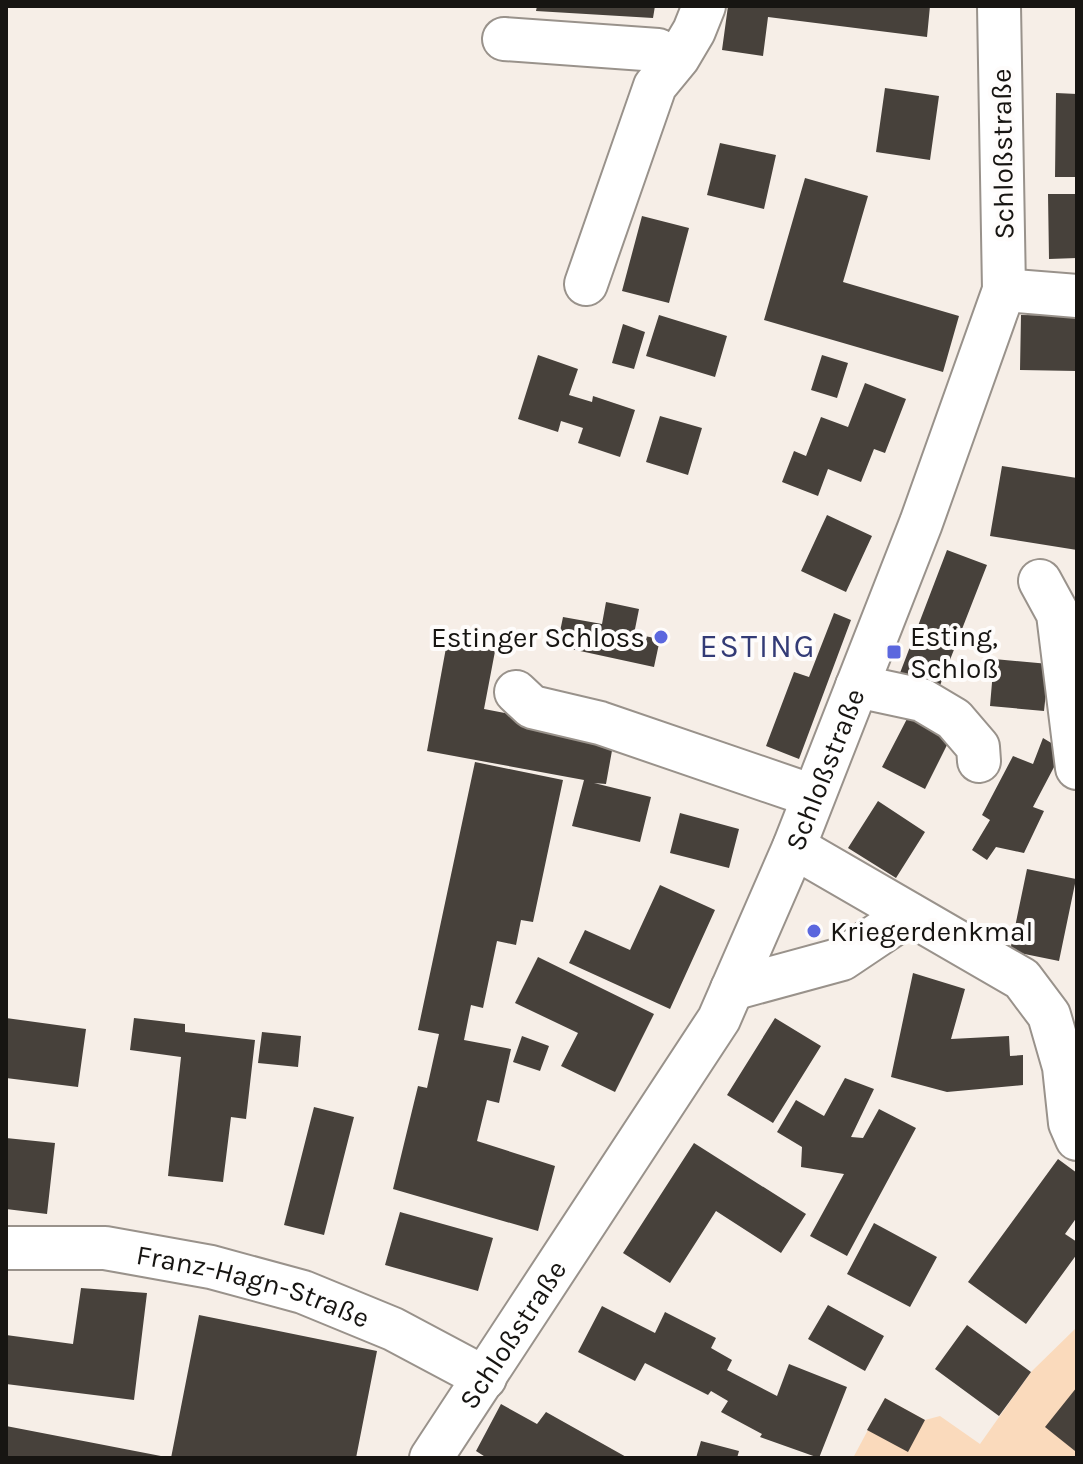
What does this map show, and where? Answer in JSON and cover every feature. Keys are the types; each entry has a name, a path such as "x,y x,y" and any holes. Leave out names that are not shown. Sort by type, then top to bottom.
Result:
{"street":[{"path":"586,284 656,68 665,23 675,6"},
{"path":"504,39 656,68 678,58 704,6"},
{"name":"Schloßstraße","path":"431,1458 719,1019 794,847 921,523 1004,290 999,6"},
{"path":"1004,290 1077,296"},
{"path":"1040,581 1058,614 1077,768"},
{"path":"857,686 922,700 954,719 978,747 979,761"},
{"path":"516,692 532,707 640,736 813,796"},
{"path":"794,847 1022,979 1049,1015 1064,1067 1070,1123 1077,1139"},
{"path":"732,989 842,959 909,914"},
{"path":"1064,1067 1077,1023"},
{"name":"Franz-Hagn-Straße","path":"6,1248 105,1248 211,1267 303,1292 393,1329 485,1378"}],"shaded area":[{"path":"1077,1327 1077,1458 853,1458 885,1398 925,1420 940,1416 980,1444 1031,1372"}],"building":[{"path":"537,6 655,6 653,18 536,11"},
{"path":"728,6 930,6 927,37 768,17 763,56 722,50"},
{"path":"885,88 939,96 930,160 876,152"},
{"path":"1056,93 1077,94 1077,177 1055,177"},
{"path":"720,143 776,155 764,209 707,195"},
{"path":"805,178 868,196 843,282 959,316 943,372 764,320"},
{"path":"1048,194 1077,194 1077,258 1049,259"},
{"path":"642,216 689,228 669,303 622,291"},
{"path":"659,315 727,336 715,377 646,356"},
{"path":"1021,315 1077,316 1077,371 1020,370"},
{"path":"623,324 645,332 634,369 612,363"},
{"path":"538,355 578,369 569,395 592,402 593,396 635,410 620,457 578,443 583,428 561,421 558,432 518,419"},
{"path":"822,355 848,363 837,398 811,390"},
{"path":"865,383 906,399 885,453 874,449 861,482 828,469 818,496 782,482 794,451 806,456 821,417 848,427"},
{"path":"660,416 702,428 688,475 646,462"},
{"path":"1002,466 1077,478 1077,550 990,536"},
{"path":"827,515 872,536 846,592 801,571"},
{"path":"947,550 987,565 939,688 900,673"},
{"path":"606,602 639,609 634,634 660,639 654,667 557,646 563,617 602,624"},
{"path":"834,613 851,620 799,759 766,746 794,672 809,677"},
{"path":"448,637 496,646 484,709 615,734 606,784 594,783 651,797 640,842 572,826 584,780 427,751"},
{"path":"994,659 1049,664 1044,711 990,706"},
{"path":"909,715 951,737 925,789 882,767"},
{"path":"1043,738 1063,750 1033,807 1044,811 1024,853 996,847 987,860 972,850 990,820 982,815 1013,756 1033,764"},
{"path":"475,762 563,780 533,922 521,920 516,945 497,941 483,1008 471,1005 464,1040 511,1049 499,1103 487,1100 477,1141 555,1166 538,1231 393,1189 418,1086 427,1088 439,1034 418,1030"},
{"path":"878,801 925,832 896,878 848,848"},
{"path":"680,813 739,829 729,868 670,853"},
{"path":"1027,869 1076,879 1059,961 1010,951"},
{"path":"660,885 715,910 670,1009 569,963 585,930 630,950"},
{"path":"538,957 654,1014 615,1092 561,1066 578,1033 515,1003"},
{"path":"913,973 965,989 951,1039 1009,1036 1010,1056 1023,1055 1023,1085 947,1092 891,1077"},
{"path":"6,1018 86,1029 78,1087 6,1078"},
{"path":"134,1018 185,1024 185,1032 255,1040 246,1119 231,1117 223,1182 168,1176 181,1057 130,1050"},
{"path":"775,1018 821,1046 773,1123 727,1095"},
{"path":"262,1032 301,1036 298,1067 258,1063"},
{"path":"522,1036 549,1046 540,1071 513,1062"},
{"path":"845,1078 874,1089 851,1137 863,1138 879,1109 916,1128 847,1256 810,1236 844,1174 801,1167 802,1147 777,1132 796,1100 824,1116"},
{"path":"314,1107 354,1117 324,1235 284,1225"},
{"path":"6,1138 55,1143 47,1214 6,1209"},
{"path":"694,1143 806,1214 781,1253 716,1211 670,1283 623,1253"},
{"path":"1058,1159 1077,1173 1077,1217 1065,1234 1077,1242 1077,1254 1026,1324 968,1282"},
{"path":"400,1212 493,1238 478,1291 385,1265"},
{"path":"874,1223 937,1257 910,1307 847,1274"},
{"path":"81,1288 147,1293 134,1400 6,1384 6,1335 73,1344"},
{"path":"828,1305 884,1336 865,1371 808,1339"},
{"path":"602,1306 655,1333 665,1312 716,1338 711,1348 732,1360 727,1370 777,1396 789,1364 847,1387 819,1458 760,1437 762,1434 721,1412 728,1401 711,1391 708,1395 645,1363 635,1381 578,1352"},
{"path":"199,1315 377,1351 356,1458 171,1458"},
{"path":"967,1325 1031,1372 999,1416 935,1369"},
{"path":"1077,1387 1077,1449 1075,1451 1045,1427"},
{"path":"885,1398 925,1420 908,1452 867,1430"},
{"path":"501,1404 537,1424 546,1412 628,1458 487,1458 476,1451"},
{"path":"6,1426 166,1457 166,1458 6,1458"},
{"path":"701,1441 739,1451 737,1458 696,1458"}],"place":[{"name":"Estinger Schloss","path":"661,637"},
{"name":"Esting, Schloß","path":"894,652"},
{"name":"Kriegerdenkmal","path":"814,931"}],"district":[{"name":"ESTING","path":"758,646"}]}
